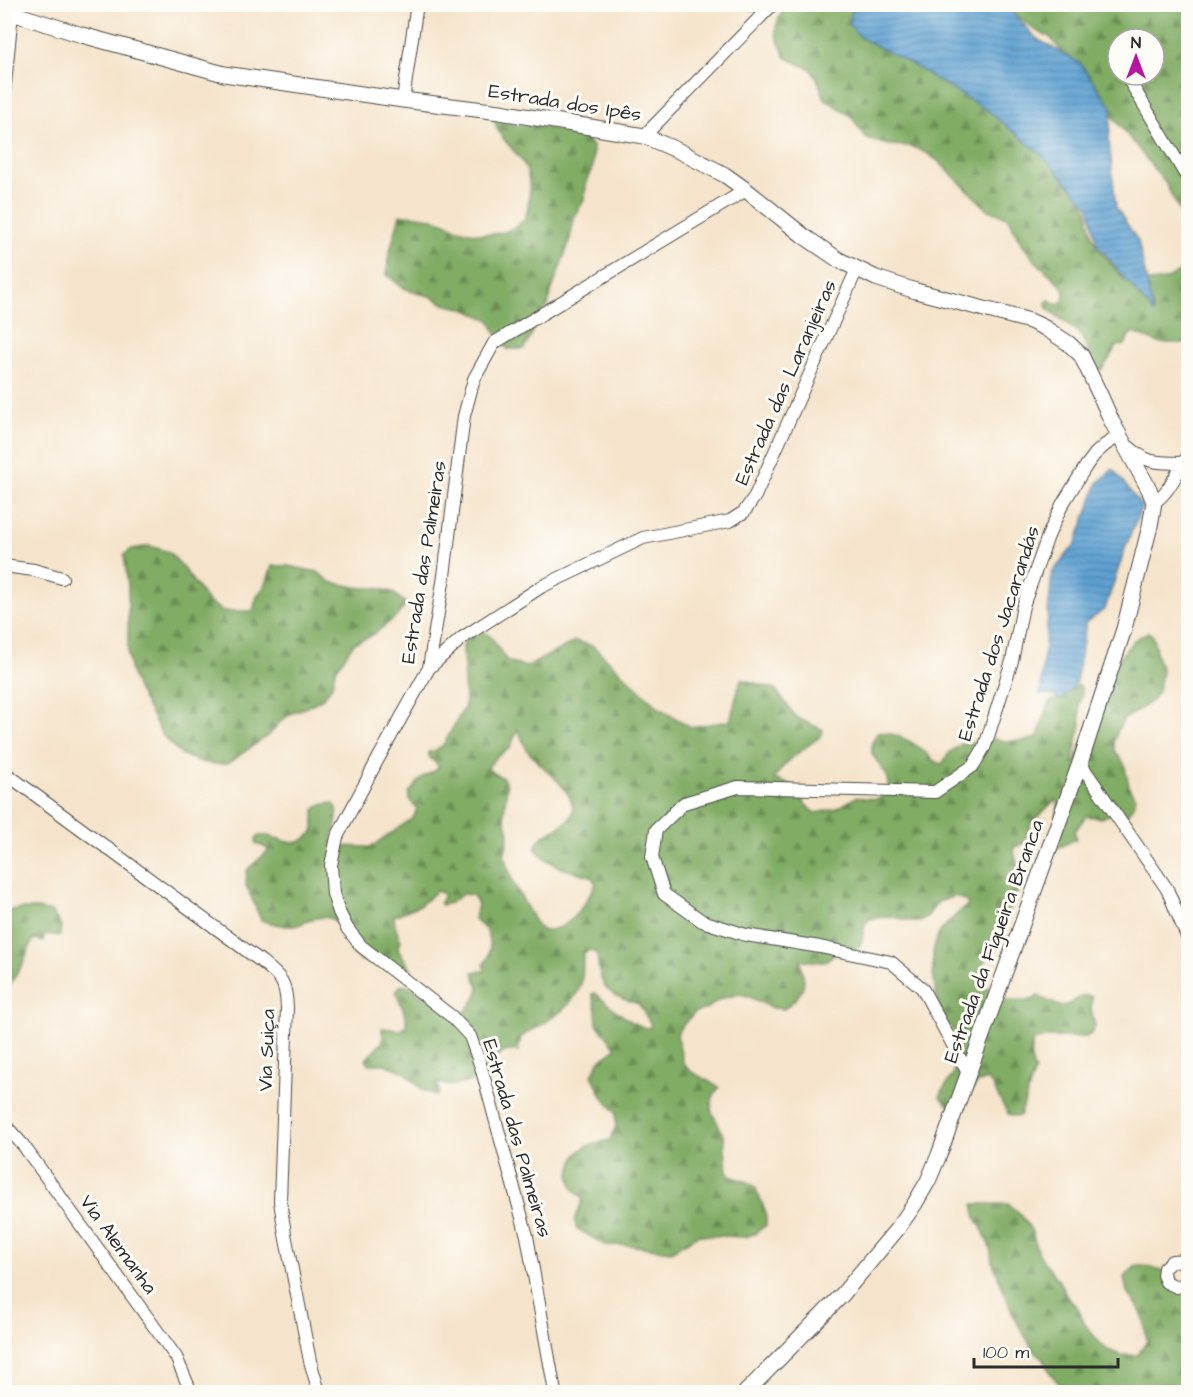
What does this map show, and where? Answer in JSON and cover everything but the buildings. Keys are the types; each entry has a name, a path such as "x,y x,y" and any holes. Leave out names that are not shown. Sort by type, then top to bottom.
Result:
{"main road":[{"name":"Estrada dos Ipês","path":"8,9 82,35 224,74 403,100 500,111 644,136 679,151 725,175 805,237 857,269 916,291 1030,321 1068,343 1081,355 1120,438 1154,502"},
{"name":"Estrada da Figueira Branca","path":"746,1392 842,1294 898,1228 928,1181 1080,762 1124,629 1154,502"}],"street":[{"path":"403,100 417,4"},
{"path":"747,4 771,6"},
{"path":"644,136 771,6"},
{"path":"4,94 8,9"},
{"path":"1133,87 1188,179"},
{"name":"Estrada das Palmeiras","path":"555,1392 526,1236 481,1067 470,1036 451,1016 361,946 346,928 333,894 331,865 337,837 429,668 444,576 464,416 474,380 494,343 746,190"},
{"name":"Estrada das Laranjeiras","path":"429,668 462,638 541,587 643,538 730,521 744,512 755,496 857,269"},
{"path":"1120,438 1140,457 1146,459 1156,462 1186,459"},
{"name":"Estrada dos Jacarandás","path":"968,1073 922,988 891,962 746,935 702,921 664,894 652,857 656,830 684,803 738,787 935,792 973,766 985,746 1012,661 1023,606 1048,536 1062,505 1086,466 1105,445 1120,438"},
{"path":"1154,502 1165,493 1186,459"},
{"path":"4,566 34,570 62,578"},
{"path":"1080,762 1167,889 1188,939"},
{"name":"Via Suiça","path":"4,772 253,955 280,978 287,994 280,1202 310,1361 319,1392"},
{"name":"Via Alemanha","path":"4,1125 23,1145 176,1358 191,1392"},
{"path":"1188,1260 1172,1261 1164,1268 1163,1275 1166,1282 1177,1287 1188,1282"}],"green space":[{"path":"787,5 858,5 1040,153 1081,194 1087,209 1092,235 1098,248 1125,281 1161,281 1175,274 1188,260 1188,343 1159,343 1134,333 1130,334 1125,345 1116,346 1101,370 1097,370 1080,334 1047,308 1046,303 1049,300 1056,304 1062,302 1064,292 1062,286 1029,254 1009,218 987,209 928,154 911,146 889,145 865,137 852,117 825,99 811,69 786,58 777,37 776,26"},
{"path":"1004,5 1188,5 1188,225 1166,184 1050,37 1032,27"},
{"path":"495,120 579,134 593,146 593,166 587,180 584,200 575,215 569,243 548,306 536,317 533,332 524,349 507,349 496,334 490,320 402,287 387,275 388,258 400,215 432,218 462,230 485,234 507,231 514,228 525,217 530,191 527,171 499,132"},
{"path":"150,546 169,552 208,602 223,611 253,611 257,596 266,584 272,566 288,566 318,572 330,582 392,592 407,604 382,628 354,643 335,671 332,686 323,698 292,713 270,734 227,764 197,761 181,754 163,736 136,687 130,668 128,586 124,555 132,549"},
{"path":"483,631 492,638 507,661 527,667 575,641 593,646 659,708 690,727 730,721 741,679 775,689 796,717 823,730 821,736 789,760 774,779 792,785 806,805 815,813 836,809 856,797 875,799 890,794 886,774 872,754 872,743 877,733 889,733 910,741 942,764 950,752 963,743 982,742 991,738 1023,741 1037,738 1050,701 1060,699 1078,685 1081,687 1082,694 1079,705 1081,725 1073,764 1116,662 1134,640 1148,632 1153,636 1162,671 1158,691 1152,701 1124,719 1114,742 1115,751 1124,763 1130,790 1136,797 1133,806 1125,818 1119,811 1101,818 1086,816 1075,831 1076,839 1050,852 1058,807 1056,799 1031,824 1024,843 1013,848 1019,870 1017,894 1013,905 994,930 984,963 984,985 1005,1000 1032,1000 1038,996 1061,1006 1070,1004 1080,997 1092,997 1091,1009 1095,1026 1092,1033 1086,1037 1048,1037 1033,1041 1031,1056 1035,1071 1020,1116 1008,1114 986,1079 978,1083 956,1110 951,1108 940,1097 955,1069 959,1041 941,1011 935,990 933,956 939,934 950,920 968,905 966,901 955,896 938,902 927,917 918,922 888,916 869,919 865,924 861,944 849,957 835,954 824,962 801,960 804,980 802,990 784,1009 772,1008 746,995 739,994 720,999 708,1008 694,1013 680,1028 677,1035 683,1063 690,1071 719,1087 713,1097 711,1110 724,1136 727,1171 732,1177 755,1187 766,1213 766,1225 754,1234 745,1237 698,1235 671,1251 628,1245 605,1245 576,1228 575,1220 583,1198 571,1182 572,1164 582,1149 610,1140 616,1126 616,1112 603,1098 592,1075 599,1061 616,1048 597,1024 592,994 595,993 636,1024 649,1028 651,1025 639,1004 619,997 606,988 600,975 597,953 589,950 583,955 581,984 571,1001 556,1015 521,1037 518,1051 500,1054 485,1075 478,1079 455,1085 438,1083 437,1096 423,1090 405,1072 385,1064 369,1064 366,1059 383,1041 382,1028 400,1030 406,1026 406,1016 396,992 400,986 407,985 455,1015 465,1012 474,1001 479,988 473,972 485,971 484,964 490,947 487,931 474,919 478,905 473,895 463,894 450,903 442,905 440,903 444,894 437,891 420,905 394,916 401,941 398,946 399,951 412,970 408,972 358,959 350,949 339,925 329,918 320,917 289,926 261,920 246,885 247,870 268,851 267,848 256,844 256,839 259,836 267,836 292,843 299,842 314,831 314,811 320,805 333,803 337,808 332,841 335,846 371,847 413,818 417,809 409,799 409,793 421,778 439,766 430,758 428,752 443,745 465,706 463,646 465,638","holes":["518,729 528,751 566,791 573,809 570,818 541,838 535,848 545,859 561,868 591,876 596,884 585,903 571,920 561,927 546,931 535,922 513,882 504,856 509,834 504,814 507,785 503,778 490,771 488,767 495,758 510,748"]},
{"path":"21,909 52,912 61,926 60,936 45,934 43,942 34,938 23,963 5,993 5,911"},
{"path":"973,1204 1008,1204 1022,1216 1033,1233 1036,1248 1044,1262 1058,1279 1067,1297 1078,1308 1084,1323 1106,1349 1120,1355 1138,1355 1147,1341 1144,1320 1138,1306 1127,1292 1124,1277 1136,1266 1159,1269 1172,1275 1188,1292 1188,1392 1066,1392 1032,1348 1015,1319 992,1261 990,1247 976,1218"}],"water":[{"path":"941,4 970,12 981,5 1006,5 1037,39 1080,63 1112,107 1109,140 1116,207 1138,241 1154,314 1097,244 1089,206 1042,155 987,110 909,63 861,38 849,25 853,5"},
{"path":"1113,469 1142,506 1105,609 1086,623 1076,683 1062,700 1052,695 1040,694 1052,573 1076,543 1098,483"}]}
